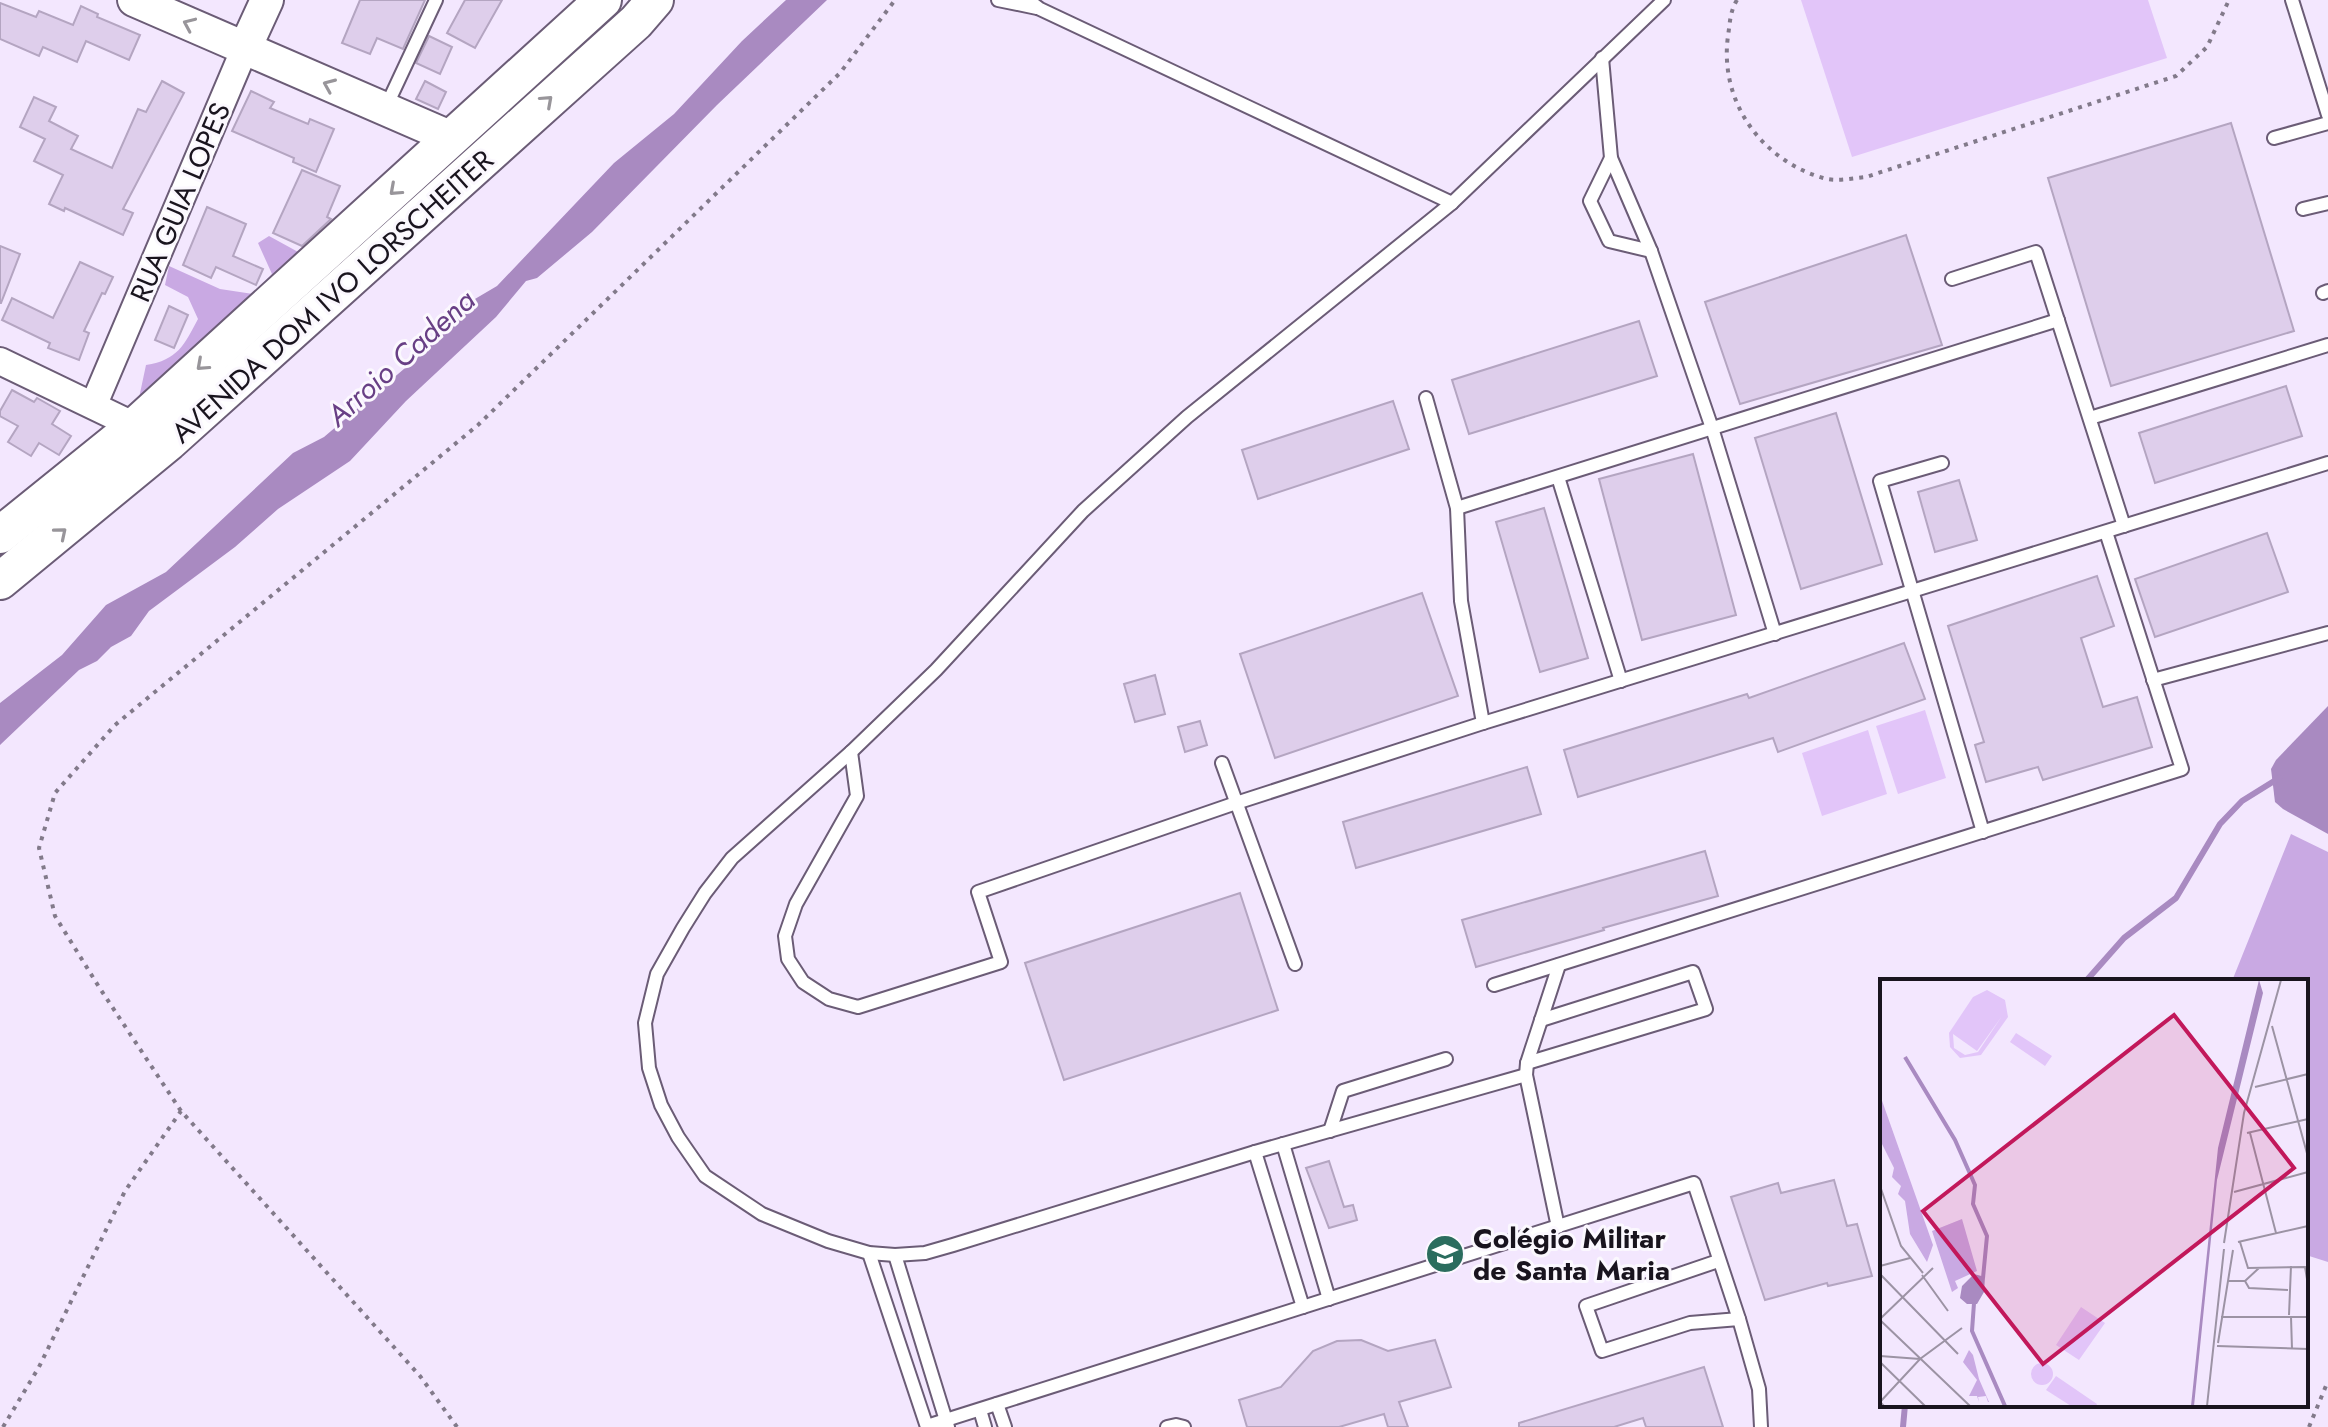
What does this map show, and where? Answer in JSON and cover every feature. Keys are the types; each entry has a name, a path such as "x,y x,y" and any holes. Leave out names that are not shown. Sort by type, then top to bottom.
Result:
{"main road":[{"name":"AVENIDA DOM IVO LORSCHEITER","path":"0,535 135,426 603,0"},
{"name":"AVENIDA DOM IVO LORSCHEITER","path":"0,581 181,432 636,22 655,0"}],"street":[{"path":"134,0 452,138"},
{"name":"RUA GUIA LOPES","path":"94,404 267,0"},
{"path":"0,361 135,426"}],"lane":[{"path":"385,109 436,0"},
{"path":"998,0 1040,9"},
{"path":"1028,0 1040,9 1452,203"},
{"path":"1541,1020 1693,972 1706,1009 1330,1131 925,1253 895,1255 869,1253 828,1241 762,1214 705,1176 678,1137 661,1105 649,1068 645,1023 657,974 683,928 732,858 851,752 936,670 1083,511 1187,417 1452,203 1664,0"},
{"path":"2292,0 2328,115"},
{"path":"1602,58 1611,158 1651,251 1712,428 1775,634"},
{"path":"2274,138 2328,123"},
{"path":"1611,158 1590,201 1609,241 1651,251"},
{"path":"2303,209 2328,203"},
{"path":"1952,279 2036,252 2124,526"},
{"path":"1457,508 2058,320"},
{"path":"2090,418 2328,345"},
{"path":"1426,398 1457,508 1461,601 1483,723"},
{"path":"1942,463 1880,481 1983,832"},
{"path":"851,752 857,796 796,904 785,936 788,959 803,982 829,999 858,1007 1001,962 978,892 1236,803 1483,723 2328,463"},
{"path":"1558,477 1621,681"},
{"path":"1494,985 2182,769 2106,532"},
{"path":"2153,680 2328,633"},
{"path":"1222,763 1295,964"},
{"path":"1558,1227 1526,1069 1559,965"},
{"path":"1330,1131 1343,1091 1446,1059"},
{"path":"1283,1144 1329,1299"},
{"path":"1255,1152 1303,1307"},
{"path":"869,1253 927,1426 947,1424 997,1404 1694,1183 1759,1389 1761,1427"},
{"path":"895,1255 947,1424"},
{"path":"1718,1261 1586,1306 1602,1351 1690,1323 1739,1319"},
{"path":"997,1404 1005,1427"},
{"path":"980,1410 985,1427"},
{"path":"1167,1427 1184,1427"}],"path":[{"path":"457,1427 420,1376 181,1111 55,916 39,848 55,793 115,725 478,425 840,73 895,0"},
{"path":"1737,0 1732,9 1726,53 1732,92 1752,133 1784,162 1826,179 1866,177 2176,76 2207,47 2229,0"},
{"path":"3,1427 39,1367 125,1191 181,1111"},
{"path":"2309,1427 2328,1381"}],"shaded area":[{"name":"Arroio Cadena","path":"786,0 827,0 717,105 592,232 537,278 526,281 496,317 406,401 350,461 278,509 235,547 149,611 131,636 79,670 0,745 0,703 62,655 106,605 166,572 293,453 324,437 418,357 463,306 497,286 614,163 674,114 742,41"},
{"path":"1801,0 2148,0 2167,58 1852,157"},
{"path":"269,236 300,253 139,398 146,365 166,359 179,350 198,319 188,297 165,285 169,266 220,289 253,294 272,274 258,243"},
{"path":"2328,706 2328,834 2275,802 2271,769"},
{"path":"1925,710 1946,778 1898,794 1876,726"},
{"path":"1868,730 1887,794 1822,816 1802,753"},
{"path":"2291,834 2328,852 2328,1262 2308,1256 2308,979 2233,979"}],"building":[{"path":"360,0 425,0 403,49 377,38 370,54 342,43"},
{"path":"465,0 502,0 475,48 447,33"},
{"path":"0,3 36,17 39,11 73,25 81,6 98,14 97,17 140,35 129,60 86,41 77,62 43,47 39,56 0,39"},
{"path":"429,36 452,47 440,74 416,63"},
{"path":"162,81 184,93 123,209 133,213 123,235 65,208 64,211 49,204 63,175 34,161 45,139 20,127 34,97 56,107 49,121 78,136 71,149 112,168 138,109 146,112"},
{"path":"425,81 446,92 438,109 416,99"},
{"path":"251,91 274,102 270,108 308,124 310,119 334,129 316,172 293,162 294,158 232,131"},
{"path":"2231,123 2294,331 2111,386 2048,178"},
{"path":"302,170 340,186 327,217 331,219 302,246 273,233"},
{"path":"207,207 246,224 233,256 263,269 256,285 216,267 211,278 183,265"},
{"path":"1906,235 1942,345 1740,404 1705,302"},
{"path":"0,246 20,254 1,303 0,303"},
{"path":"80,262 113,277 84,331 89,333 79,360 48,348 50,343 2,320 12,298 53,318"},
{"path":"169,306 188,315 174,348 155,340"},
{"path":"1639,321 1657,376 1469,434 1452,380"},
{"path":"2286,386 2302,436 2155,483 2139,433"},
{"path":"12,390 34,402 37,398 60,411 52,424 71,436 59,455 39,443 31,456 8,442 18,426 0,416 0,411"},
{"path":"1393,401 1409,449 1258,499 1242,450"},
{"path":"1836,413 1882,564 1801,589 1755,438"},
{"path":"1693,454 1736,615 1642,640 1599,479"},
{"path":"1959,480 1977,540 1935,552 1918,492"},
{"path":"1544,508 1588,658 1540,672 1496,522"},
{"path":"2267,533 2288,592 2155,637 2135,579"},
{"path":"2097,576 2114,626 2081,638 2103,707 2137,697 2152,747 2043,780 2038,767 1986,782 1975,745 1984,742 1948,626"},
{"path":"1422,593 1458,696 1275,758 1240,654"},
{"path":"1904,643 1925,699 1778,752 1773,738 1578,797 1564,750 1747,694 1749,698"},
{"path":"1155,675 1165,714 1135,722 1124,684"},
{"path":"1200,721 1207,745 1185,752 1178,727"},
{"path":"1527,767 1541,814 1356,868 1343,822"},
{"path":"1705,851 1718,896 1476,967 1462,920"},
{"path":"1240,893 1278,1010 1064,1080 1025,963"},
{"path":"1329,1161 1344,1207 1353,1205 1357,1220 1329,1228 1306,1168"},
{"path":"1834,1180 1847,1226 1857,1224 1872,1276 1828,1286 1827,1283 1765,1300 1731,1197 1778,1183 1781,1193"},
{"path":"1361,1340 1388,1351 1435,1340 1451,1387 1399,1402 1408,1427 1388,1427 1384,1414 1339,1427 1247,1427 1239,1400 1281,1387 1313,1351 1337,1341"},
{"path":"1704,1367 1723,1427 1646,1427 1643,1418 1614,1427 1519,1427 1519,1423"}],"waterway":[{"path":"2088,979 2124,938 2176,898 2220,824 2242,801 2279,778"},
{"path":"1903,1427 1905,1407"}],"place":[{"name":"Colégio Militar de Santa Maria","path":"1445,1254"}]}
